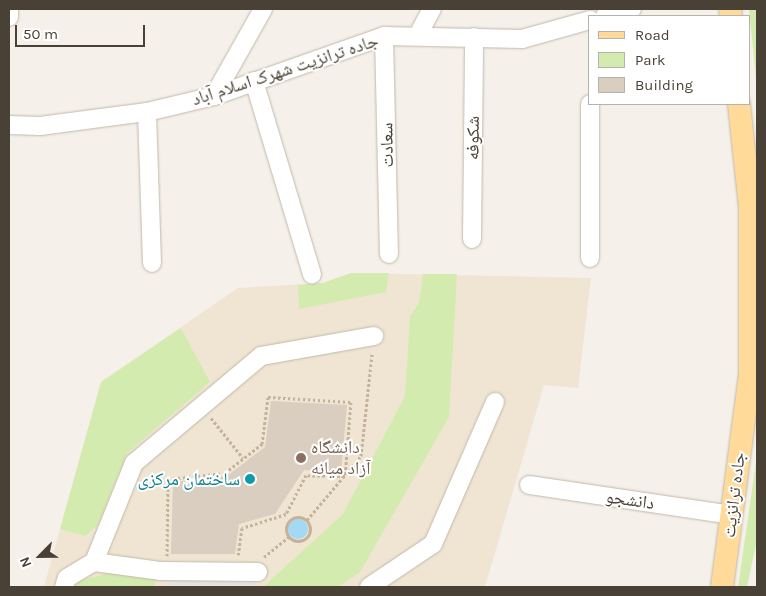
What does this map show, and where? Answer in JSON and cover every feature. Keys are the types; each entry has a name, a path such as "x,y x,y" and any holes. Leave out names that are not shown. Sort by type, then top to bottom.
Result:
{"main road":[{"name":"جاده ترانزیت","path":"722,587 750,375 750,207 739,105"}],"street":[{"path":"9,9 9,17"},
{"path":"418,35 432,9"},
{"path":"609,15 632,9"},
{"path":"214,96 258,11"},
{"name":"جاده ترانزیت شهرک اسلام آباد","path":"9,125 40,126 147,112 214,96 384,36 418,35 522,39 588,21"},
{"name":"سعادت","path":"384,36 389,254"},
{"name":"شکوفه","path":"472,239 474,37"},
{"path":"254,81 312,274"},
{"path":"590,105 590,258"},
{"path":"147,112 152,263"},
{"path":"64,587 67,578 94,562 134,463 261,356 374,336"},
{"path":"369,587 433,544 495,402"},
{"name":"دانشجو","path":"529,485 732,515"},
{"path":"94,562 161,571 259,565"}],"path":[{"path":"307,520 361,456 374,336"},
{"path":"176,560 167,560 168,479 225,473 262,444 268,397 351,402 345,476"},
{"path":"201,406 243,458"},
{"path":"237,559 242,528 286,514 306,475 345,476"},
{"path":"286,514 290,519 307,520"},
{"path":"289,538 286,527 290,519"},
{"path":"259,565 289,538 306,539 310,531 307,520"},
{"path":"228,559 244,559"}],"shaded area":[{"name":"دانشگاه آزاد میانه","path":"351,273 591,278 578,388 544,385 485,587 44,587 101,382 238,288 323,283"},
{"path":"167,571 258,572 257,587 167,587"}],"green space":[{"path":"749,9 756,9 757,88 751,15"},
{"path":"351,273 389,273 386,292 299,309 298,285 323,283"},
{"path":"423,274 457,274 449,417 360,572 338,587 263,587 343,514 405,396 410,316 419,303"},
{"path":"181,328 210,382 127,453 98,525 85,536 60,529 101,382"},
{"path":"757,455 757,540 747,587 738,587"},
{"path":"122,570 156,574 155,587 76,587 78,581"}],"water":[{"path":"298,519 305,522 308,529 305,536 298,539 291,536 288,529 291,522"}],"building":[{"name":"ساختمان مرکزی","path":"271,401 347,405 341,472 304,470 275,514 239,524 235,554 171,554 173,482 227,476 265,447"}],"place":[{"name":"دانشگاه آزاد میانه","path":"301,458"},
{"name":"ساختمان مرکزی","path":"250,479"}]}
